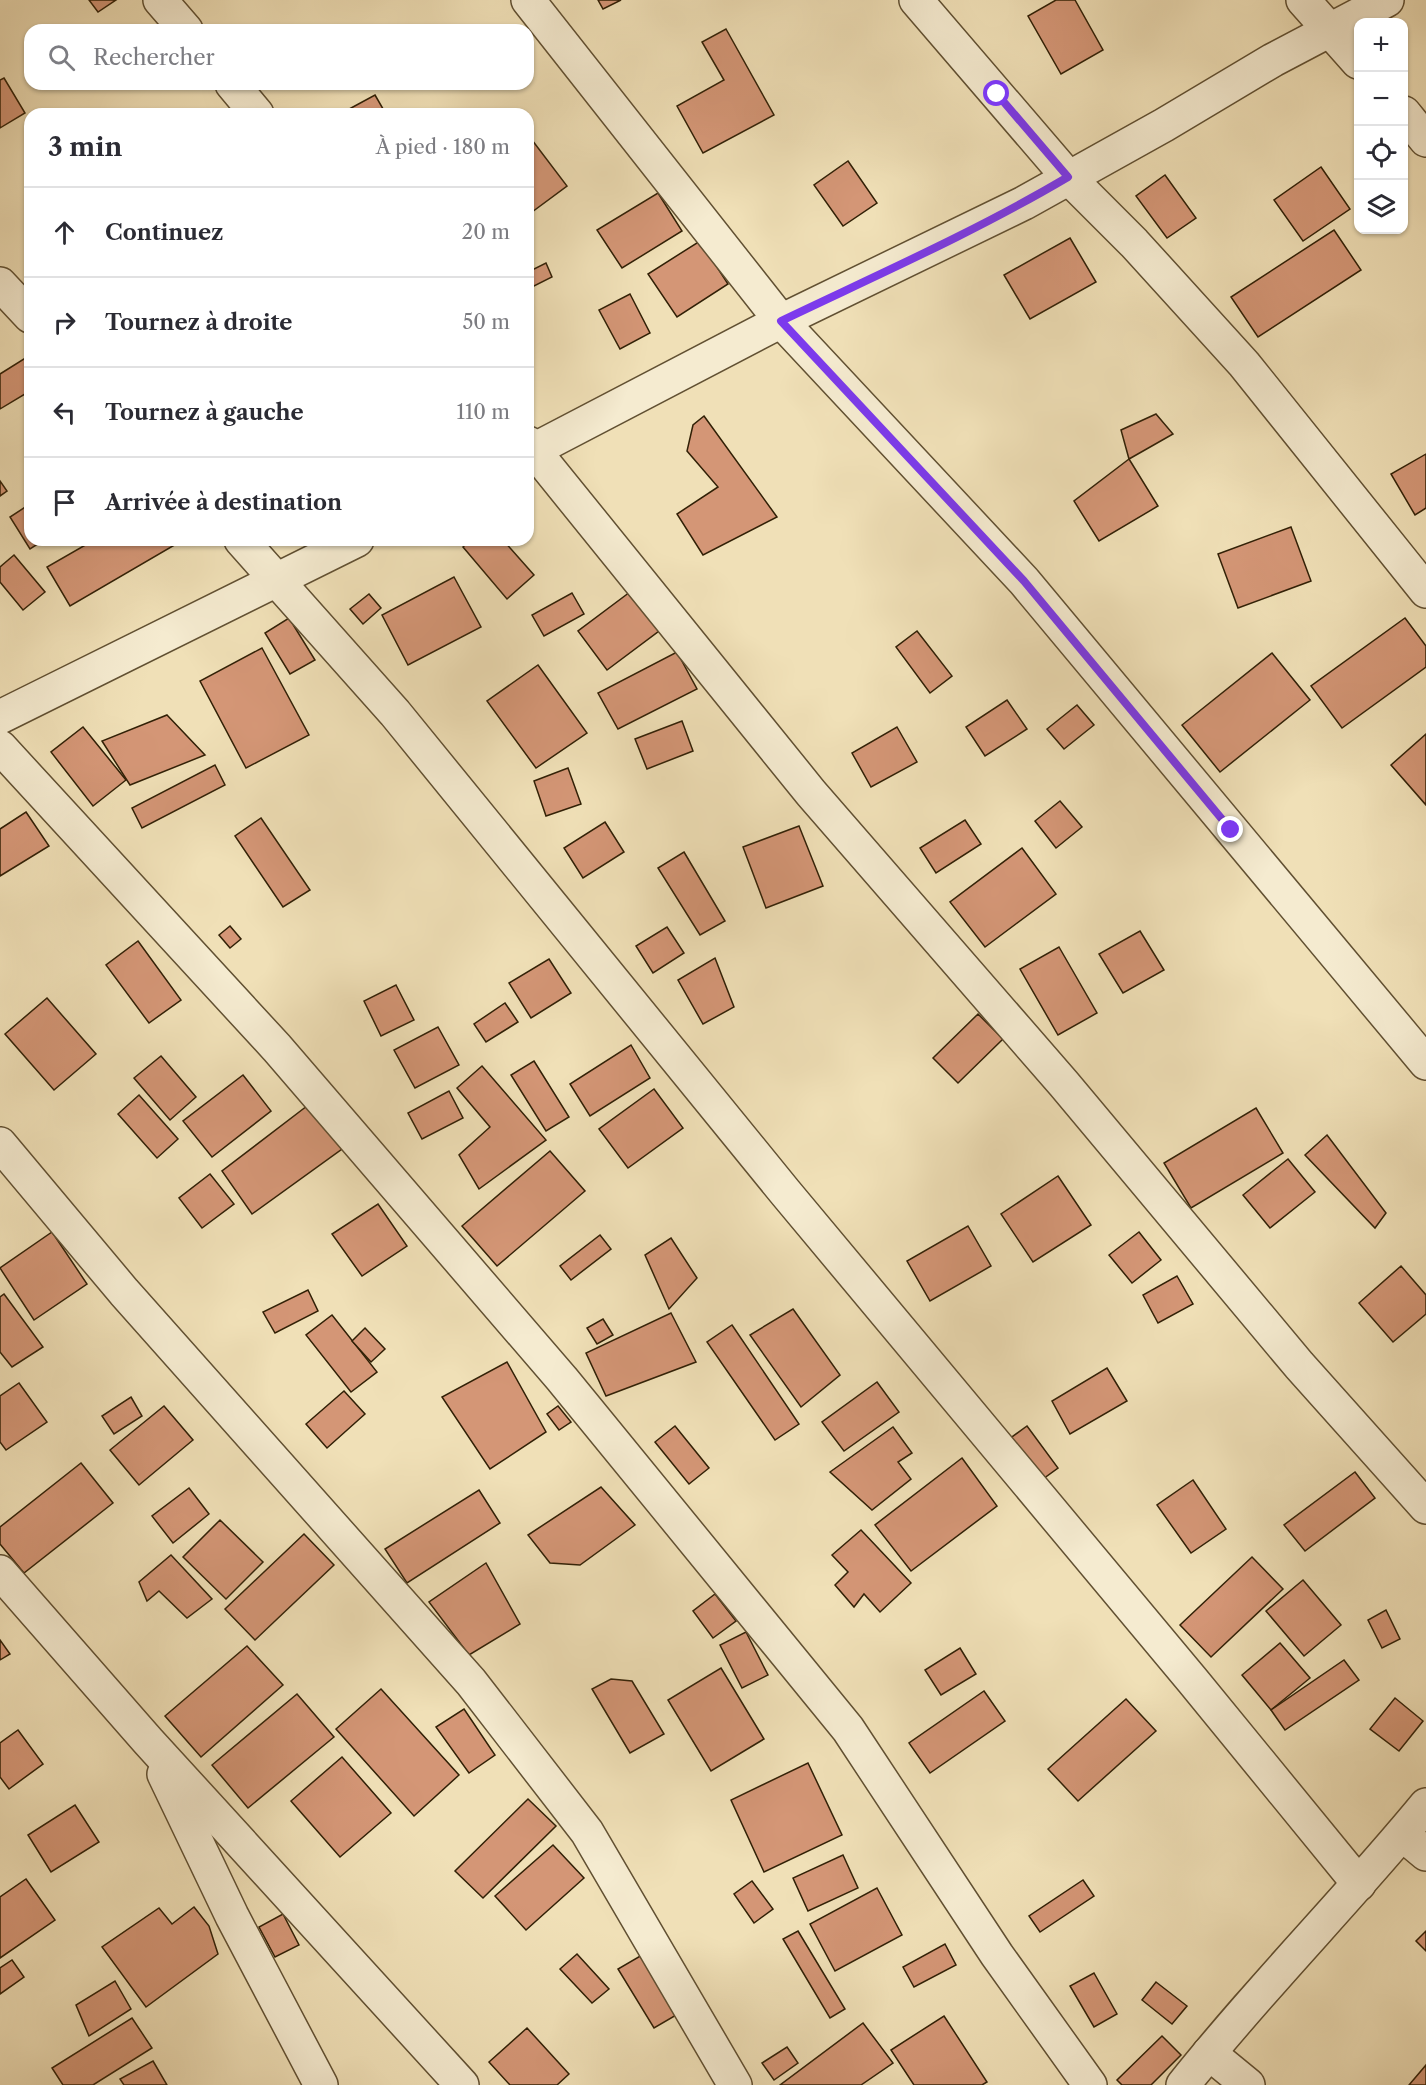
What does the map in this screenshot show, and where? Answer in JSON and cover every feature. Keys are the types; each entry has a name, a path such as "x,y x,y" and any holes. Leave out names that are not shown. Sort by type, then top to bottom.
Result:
{"street":[{"path":"160,0 181,24"},
{"path":"528,0 781,321 1024,581 1426,1063"},
{"path":"916,0 1068,177 1134,243 1244,364 1426,591"},
{"path":"1302,0 1354,58"},
{"path":"534,446 781,321 992,219 1164,125 1273,60 1387,0"},
{"path":"236,90 252,108"},
{"path":"1408,118 1426,140"},
{"path":"0,284 24,310"},
{"path":"534,453 812,794 1064,1084 1299,1365 1426,1507"},
{"path":"247,546 395,712 785,1192 1359,1884"},
{"path":"0,717 345,546"},
{"path":"0,747 277,1048 562,1379 848,1729 991,1946 1090,2085"},
{"path":"0,1144 124,1292 471,1682 587,1832 735,2085"},
{"path":"0,1572 148,1741 462,2085"},
{"path":"148,1741 232,1916 321,2085"},
{"path":"1183,2085 1359,1884 1414,1844 1426,1805"},
{"path":"1209,2053 1248,2085"}],"building":[{"path":"89,0 116,0 98,12"},
{"path":"598,0 621,0 603,9"},
{"path":"1056,0 1075,0 1103,50 1061,74 1028,16"},
{"path":"726,29 774,115 703,153 677,106 724,80 702,42"},
{"path":"4,78 24,114 0,128 0,80"},
{"path":"375,95 383,108 351,108"},
{"path":"534,143 567,186 534,211"},
{"path":"848,161 877,203 843,226 814,185"},
{"path":"1321,167 1350,209 1303,241 1274,200"},
{"path":"1165,175 1196,218 1167,238 1136,196"},
{"path":"658,193 682,231 622,268 597,230"},
{"path":"1334,230 1361,270 1258,337 1231,297"},
{"path":"1070,238 1096,282 1030,319 1004,275"},
{"path":"700,241 728,284 677,317 648,274"},
{"path":"546,263 552,277 534,286 534,269"},
{"path":"630,294 650,333 620,349 599,310"},
{"path":"24,359 24,395 0,409 0,374"},
{"path":"1156,414 1173,434 1129,459 1121,430"},
{"path":"704,416 777,517 703,555 677,514 718,487 687,451 693,425"},
{"path":"1426,454 1426,508 1415,515 1391,474"},
{"path":"1129,459 1158,506 1099,541 1074,501"},
{"path":"0,481 7,491 0,496"},
{"path":"24,508 24,539 10,517"},
{"path":"1291,527 1311,581 1238,608 1218,554"},
{"path":"84,546 173,546 70,606 47,567"},
{"path":"508,546 534,575 507,599 463,547"},
{"path":"14,555 45,592 23,610 0,582 0,567"},
{"path":"454,577 481,627 408,665 382,615"},
{"path":"630,592 659,631 607,670 578,631"},
{"path":"572,593 584,614 544,636 532,615"},
{"path":"369,594 381,608 363,624 350,609"},
{"path":"289,618 315,660 290,674 265,633"},
{"path":"1405,618 1426,646 1426,667 1342,728 1311,686"},
{"path":"917,631 952,676 930,693 896,647"},
{"path":"262,648 309,735 246,768 200,681"},
{"path":"677,652 697,689 618,729 598,693"},
{"path":"1272,653 1310,700 1220,772 1182,725"},
{"path":"538,665 587,733 536,768 487,701"},
{"path":"1007,700 1027,729 985,756 966,727"},
{"path":"1077,705 1094,725 1064,749 1047,729"},
{"path":"167,715 205,755 130,785 102,741"},
{"path":"682,721 693,751 647,769 635,739"},
{"path":"83,727 126,780 93,806 51,752"},
{"path":"897,727 917,762 871,787 852,753"},
{"path":"1426,734 1426,805 1391,765"},
{"path":"215,765 225,785 142,828 132,808"},
{"path":"568,768 581,804 546,816 534,781"},
{"path":"1060,801 1082,827 1056,848 1035,821"},
{"path":"26,812 49,846 0,876 0,829"},
{"path":"261,818 310,890 283,907 235,836"},
{"path":"965,820 981,844 936,873 920,848"},
{"path":"605,822 624,852 583,878 564,848"},
{"path":"799,826 823,886 766,908 743,847"},
{"path":"1022,848 1056,894 985,947 950,902"},
{"path":"684,852 725,921 700,935 658,868"},
{"path":"230,926 241,939 230,948 219,935"},
{"path":"667,927 684,953 653,973 636,946"},
{"path":"1140,931 1164,970 1123,993 1099,954"},
{"path":"138,941 181,1000 149,1023 106,965"},
{"path":"1059,947 1097,1013 1058,1035 1020,969"},
{"path":"715,958 734,1007 703,1024 678,980"},
{"path":"549,959 571,993 531,1018 509,983"},
{"path":"396,985 414,1020 381,1036 364,1001"},
{"path":"47,998 96,1054 54,1090 5,1034"},
{"path":"505,1003 518,1022 486,1042 474,1024"},
{"path":"978,1014 1003,1039 958,1083 933,1058"},
{"path":"438,1027 459,1065 415,1088 394,1050"},
{"path":"631,1045 650,1078 590,1116 570,1084"},
{"path":"161,1056 196,1097 170,1120 134,1078"},
{"path":"534,1061 569,1117 546,1131 511,1075"},
{"path":"482,1066 546,1140 479,1189 459,1155 490,1127 457,1088"},
{"path":"243,1075 271,1111 212,1157 183,1121"},
{"path":"654,1089 683,1128 628,1168 599,1129"},
{"path":"449,1091 463,1118 422,1139 408,1113"},
{"path":"139,1095 178,1139 157,1158 118,1114"},
{"path":"307,1106 342,1149 252,1214 222,1171"},
{"path":"1256,1108 1283,1153 1191,1208 1164,1163"},
{"path":"1327,1135 1386,1213 1375,1228 1305,1155"},
{"path":"550,1151 585,1191 497,1266 462,1226"},
{"path":"1288,1159 1315,1192 1270,1228 1243,1195"},
{"path":"210,1174 234,1204 202,1228 179,1198"},
{"path":"1058,1176 1091,1225 1033,1262 1001,1214"},
{"path":"378,1204 407,1246 362,1276 332,1234"},
{"path":"968,1226 991,1266 930,1301 907,1261"},
{"path":"52,1232 87,1284 34,1320 0,1268"},
{"path":"1139,1232 1161,1260 1132,1283 1109,1255"},
{"path":"600,1235 611,1249 571,1280 560,1266"},
{"path":"671,1238 697,1278 669,1309 645,1255"},
{"path":"1401,1266 1426,1295 1426,1314 1393,1342 1359,1303"},
{"path":"1177,1276 1193,1304 1158,1323 1143,1295"},
{"path":"308,1290 318,1311 275,1333 263,1312"},
{"path":"4,1294 43,1347 12,1367 0,1352 0,1297"},
{"path":"793,1309 840,1375 801,1407 750,1335"},
{"path":"671,1313 696,1362 606,1396 586,1353"},
{"path":"332,1315 377,1372 351,1392 306,1335"},
{"path":"603,1319 613,1335 597,1344 587,1328"},
{"path":"732,1325 799,1424 775,1440 707,1342"},
{"path":"365,1328 385,1349 371,1362 352,1341"},
{"path":"507,1362 546,1432 490,1469 442,1397"},
{"path":"1107,1368 1127,1401 1070,1434 1052,1401"},
{"path":"877,1382 899,1412 844,1451 822,1422"},
{"path":"19,1383 47,1422 6,1450 0,1442 0,1396"},
{"path":"344,1391 365,1414 327,1448 306,1424"},
{"path":"131,1397 142,1416 114,1434 102,1416"},
{"path":"164,1406 193,1440 139,1485 110,1450"},
{"path":"558,1406 571,1422 559,1430 547,1414"},
{"path":"675,1426 709,1468 689,1484 655,1442"},
{"path":"1027,1426 1058,1468 1036,1484 1005,1442"},
{"path":"893,1427 912,1453 898,1462 911,1479 872,1510 830,1472"},
{"path":"962,1458 997,1506 911,1571 875,1525"},
{"path":"81,1463 113,1503 24,1573 0,1544 0,1527"},
{"path":"1355,1472 1375,1498 1305,1551 1284,1525"},
{"path":"1193,1480 1226,1529 1191,1553 1157,1505"},
{"path":"601,1487 635,1525 580,1565 550,1563 528,1535"},
{"path":"189,1488 209,1514 173,1543 152,1516"},
{"path":"479,1490 500,1523 407,1583 385,1549"},
{"path":"220,1520 263,1562 226,1599 183,1557"},
{"path":"861,1530 911,1583 880,1612 864,1594 854,1607 835,1585 848,1572 832,1555"},
{"path":"304,1534 334,1565 255,1640 225,1609"},
{"path":"171,1555 212,1599 187,1618 159,1591 147,1601 139,1582"},
{"path":"1252,1557 1283,1589 1211,1657 1180,1625"},
{"path":"486,1563 520,1624 469,1655 429,1602"},
{"path":"1303,1580 1341,1625 1304,1656 1266,1611"},
{"path":"715,1594 736,1621 713,1638 693,1611"},
{"path":"1386,1610 1400,1639 1382,1648 1368,1620"},
{"path":"746,1632 768,1675 742,1688 720,1645"},
{"path":"0,1640 10,1654 0,1660"},
{"path":"1280,1643 1310,1678 1271,1710 1242,1675"},
{"path":"247,1646 283,1685 201,1757 165,1716"},
{"path":"960,1648 976,1674 941,1695 925,1670"},
{"path":"1344,1660 1359,1680 1285,1730 1271,1710"},
{"path":"721,1668 764,1739 711,1771 668,1700"},
{"path":"611,1679 632,1681 664,1734 630,1753 592,1689"},
{"path":"381,1689 459,1775 414,1816 336,1729"},
{"path":"984,1691 1005,1721 930,1773 909,1743"},
{"path":"297,1694 334,1737 248,1808 212,1765"},
{"path":"1395,1698 1423,1721 1399,1751 1370,1729"},
{"path":"1126,1699 1156,1731 1078,1801 1048,1769"},
{"path":"464,1709 495,1755 469,1773 436,1727"},
{"path":"18,1730 43,1764 9,1789 0,1777 0,1743"},
{"path":"342,1757 391,1813 340,1857 291,1801"},
{"path":"808,1763 842,1835 764,1872 731,1800"},
{"path":"528,1799 556,1826 483,1898 455,1871"},
{"path":"75,1805 99,1842 51,1872 28,1835"},
{"path":"553,1845 584,1878 526,1930 495,1896"},
{"path":"843,1855 858,1888 808,1911 793,1878"},
{"path":"26,1879 55,1920 0,1958 0,1897"},
{"path":"1083,1880 1094,1896 1040,1932 1029,1916"},
{"path":"752,1881 773,1909 754,1923 734,1894"},
{"path":"877,1888 902,1935 835,1971 810,1924"},
{"path":"194,1907 209,1926 218,1954 146,2007 102,1947 159,1908 172,1924"},
{"path":"283,1914 299,1945 275,1957 259,1927"},
{"path":"798,1931 845,2009 830,2018 783,1939"},
{"path":"1426,1931 1426,1951 1416,1941"},
{"path":"945,1944 956,1965 914,1987 903,1967"},
{"path":"577,1954 609,1989 592,2003 560,1969"},
{"path":"642,1955 678,2014 654,2028 618,1969"},
{"path":"12,1960 24,1977 0,1994 0,1968"},
{"path":"1094,1973 1117,2014 1094,2027 1070,1986"},
{"path":"115,1981 131,2009 89,2036 76,2005"},
{"path":"1156,1982 1187,2006 1172,2024 1142,2000"},
{"path":"944,2016 987,2082 982,2085 914,2085 891,2050"},
{"path":"132,2018 152,2048 93,2085 63,2085 52,2068"},
{"path":"863,2023 893,2063 861,2085 780,2085"},
{"path":"527,2028 569,2074 557,2085 510,2085 489,2062"},
{"path":"1162,2036 1181,2055 1151,2085 1122,2085 1117,2080"},
{"path":"787,2047 798,2063 774,2080 762,2063"},
{"path":"153,2061 167,2085 124,2085 120,2079"},
{"path":"1426,2065 1426,2085 1409,2085"}],"route":[{"path":"997,94 1068,177 971,230 781,321 1024,581 1231,830"}]}
